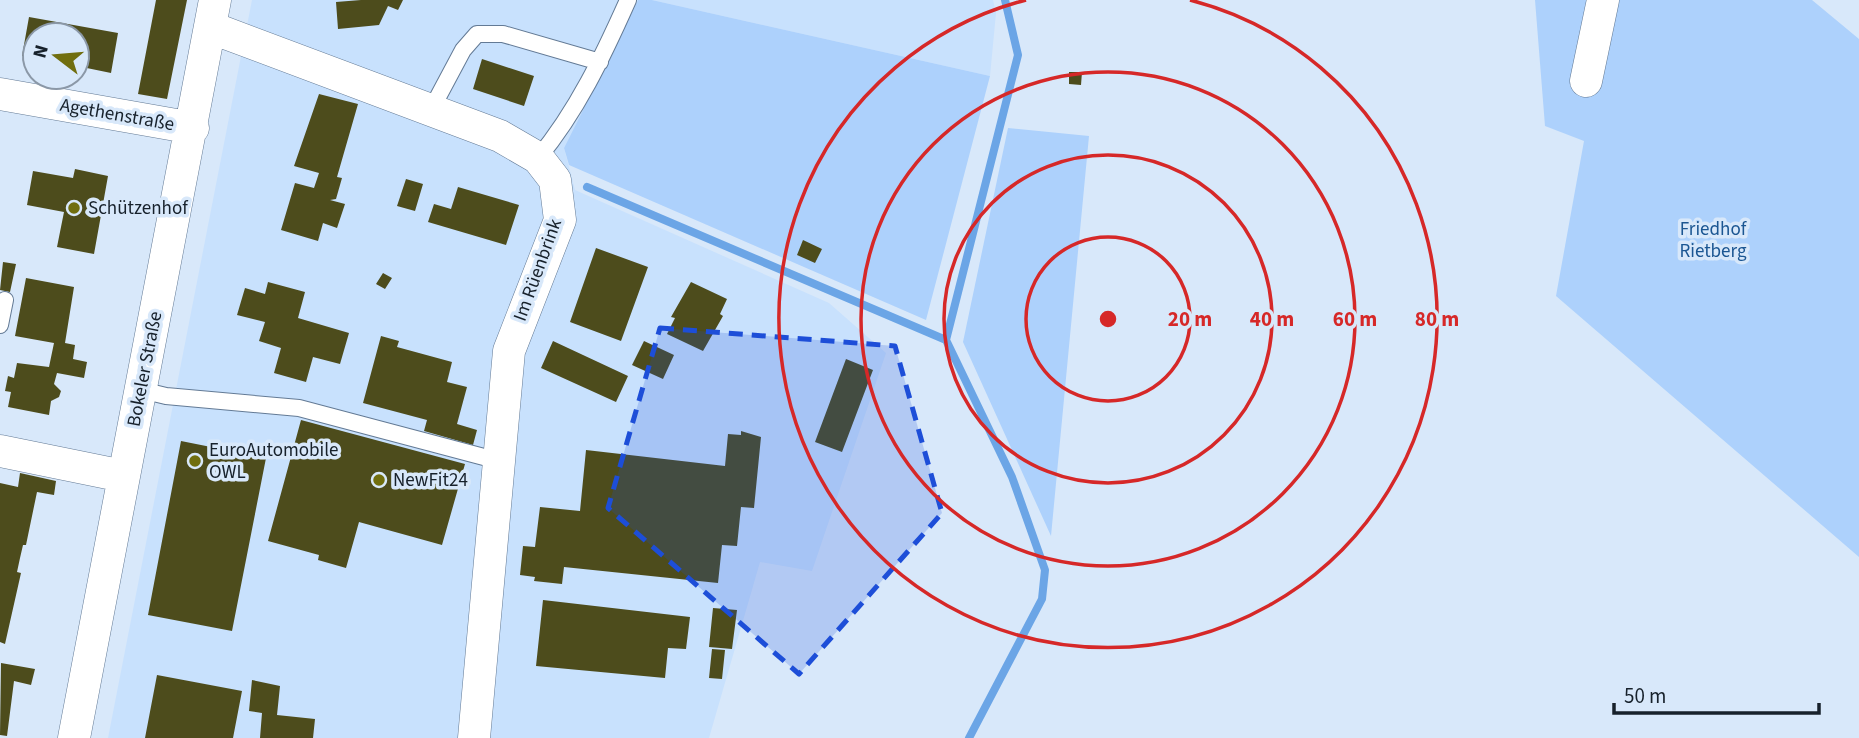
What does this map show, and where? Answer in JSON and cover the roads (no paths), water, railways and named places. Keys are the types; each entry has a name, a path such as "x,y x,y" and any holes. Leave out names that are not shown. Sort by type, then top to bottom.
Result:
{"street":[{"path":"1586,81 1602,0"},
{"name":"Im Rüenbrink","path":"213,14 432,110 500,136 538,158 555,180 560,220 509,351 474,738"},
{"name":"Bokeler Straße","path":"74,738 213,14"},
{"name":"Agethenstraße","path":"0,94 193,128"},
{"path":"0,451 124,476"}],"lane":[{"path":"538,158 560,132 600,62 628,0"},
{"path":"432,110 463,50 477,34 503,34 600,62"},
{"path":"0,325 5,300"},
{"path":"141,390 166,396 299,408 499,461"}],"waterway":[{"path":"969,738 1042,599 1045,570 1012,477 946,340 1018,55 1005,0"},
{"path":"587,187 946,340"}],"place":[{"name":"Schützenhof","path":"74,208"},
{"name":"EuroAutomobile OWL","path":"195,461"},
{"name":"NewFit24","path":"379,480"}],"park label":[{"name":"Friedhof Rietberg","path":"1713,240"}]}
